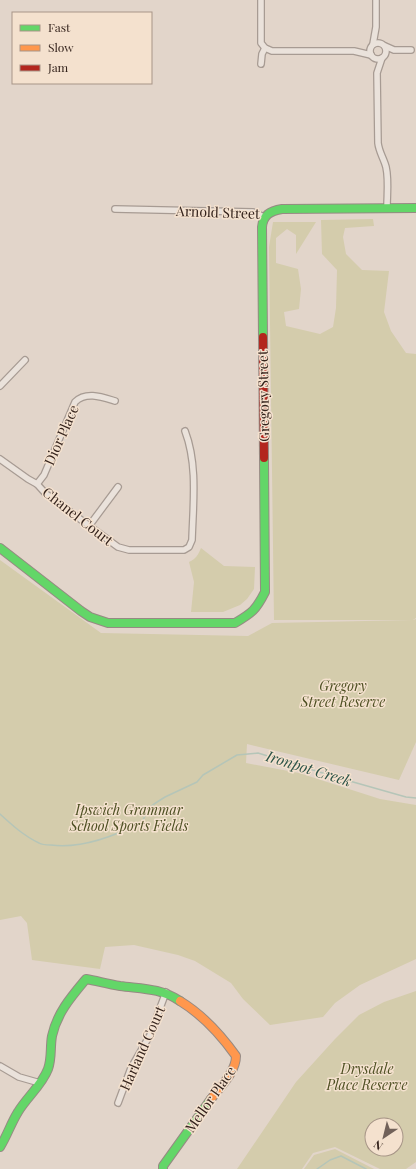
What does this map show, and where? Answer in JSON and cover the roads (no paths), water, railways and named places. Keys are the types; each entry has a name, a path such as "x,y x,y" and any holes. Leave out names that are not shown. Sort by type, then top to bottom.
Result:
{"main road":[{"name":"Arnold Street","path":"264,217 270,211 282,209 416,208"},
{"name":"Gregory Street","path":"0,548 61,595 91,613 101,616 135,622 222,622 240,616 251,607 259,596 264,576 262,234 264,217"},
{"name":"Mellor Place","path":"40,1083 48,1070 52,1036 63,1007 86,979 114,985 150,988 166,992 178,998 201,1016 236,1056 236,1062 233,1069 163,1166 163,1169"},
{"path":"0,1147 6,1138 18,1112 40,1083"}],"street":[{"path":"261,0 261,43 265,48 272,51 354,51 377,59 400,50"},
{"path":"376,0 376,27 369,50 378,73"},
{"path":"376,27 386,51 378,73 378,150 385,163 387,173 387,208"},
{"path":"354,51 372,44 383,44 400,50 411,50"},
{"path":"261,64 262,54 265,48"},
{"name":"Arnold Street","path":"115,209 248,212 257,213 264,217"},
{"path":"0,386 25,360"},
{"name":"Dior Place","path":"37,484 44,475 75,402 78,399 88,396 99,396 115,401"},
{"name":"Chanel Court","path":"0,459 37,484 46,494 114,544 126,549 184,550 189,547 192,540 194,484 190,445 185,431"},
{"path":"89,526 118,488"},
{"name":"Harland Court","path":"118,1103 131,1068 150,1035 166,992"},
{"path":"0,1066 20,1077 40,1083"}],"waterway":[{"name":"Ironpot Creek","path":"0,814 23,834 42,844 63,846 86,843 121,832 142,822 149,808 154,804 165,797 197,782 203,775 237,755 258,753 339,778 406,797 416,798"},
{"name":"Ironpot Creek","path":"317,1169 330,1160 341,1156 366,1169"}],"park label":[{"name":"Gregory Street Reserve","path":"343,694"},
{"name":"Ipswich Grammar School Sports Fields","path":"129,818"},
{"name":"Drysdale Place Reserve","path":"367,1076"}]}
